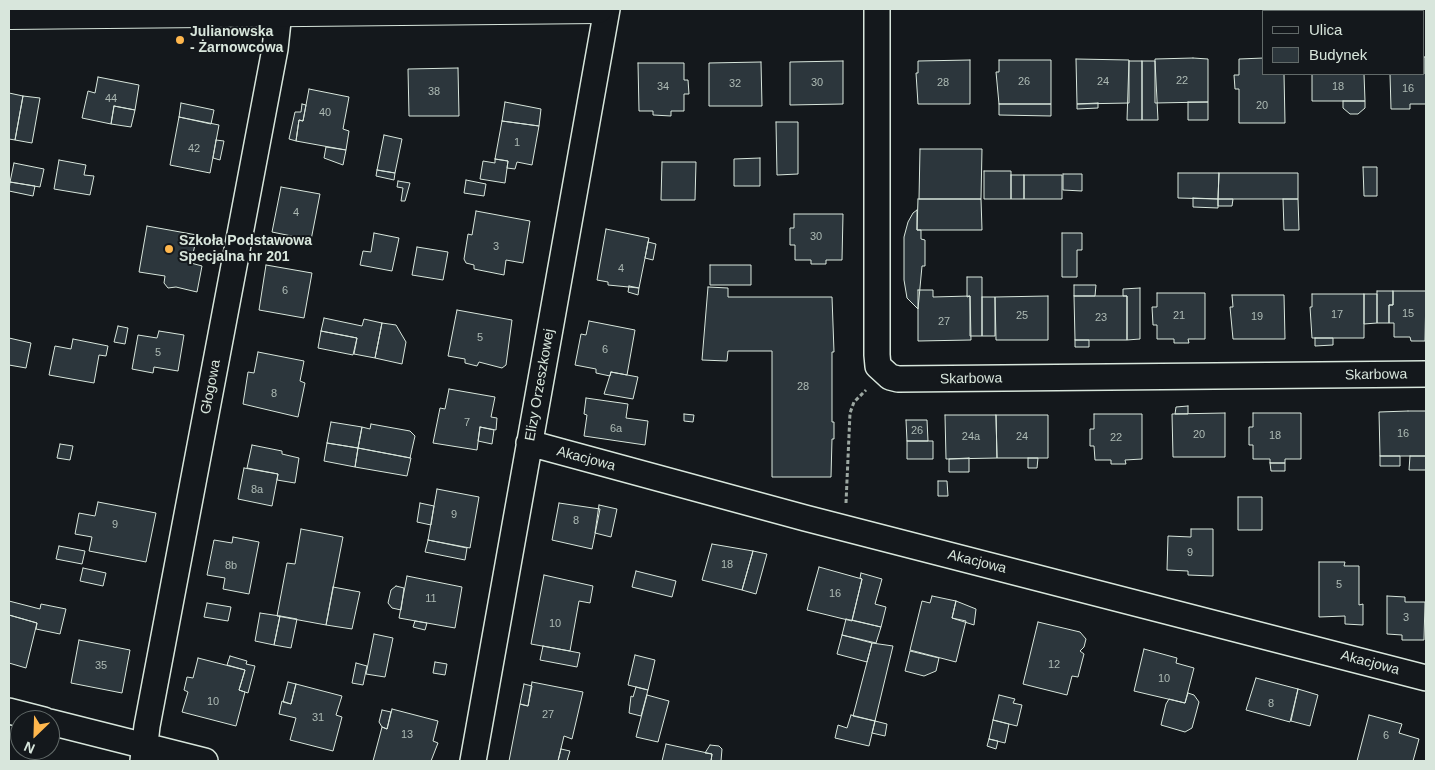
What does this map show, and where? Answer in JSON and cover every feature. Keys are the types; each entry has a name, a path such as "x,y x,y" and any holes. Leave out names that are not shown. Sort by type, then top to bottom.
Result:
{"main road":[{"path":"9,15 598,9"}],"street":[{"name":"Elizy Orzeszkowej","path":"473,761 607,9"},
{"path":"877,9 877,355 878,366 883,372"},
{"name":"Głogowa","path":"144,754 275,49 279,12"},
{"name":"Skarbowa","path":"883,372 898,379 1426,374"},
{"name":"Akacjowa","path":"529,443 845,528 1426,678"},
{"path":"60,725 144,754 205,761"}],"path":[{"path":"845,528 850,413 854,402 883,372"}],"building":[{"path":"1426,57 1426,104 1410,104 1410,109 1391,109 1390,75 1425,75"},
{"path":"1262,58 1262,75 1284,75 1285,123 1239,123 1239,89 1235,89 1234,75 1239,75 1239,59"},
{"path":"1076,59 1129,60 1129,103 1077,104"},
{"path":"1155,59 1208,59 1208,102 1155,103"},
{"path":"970,60 970,104 918,104 916,73 918,73 918,61"},
{"path":"999,60 1051,60 1051,104 999,104 996,72 999,72"},
{"path":"843,61 843,104 790,105 790,62"},
{"path":"1129,61 1142,61 1142,120 1127,120"},
{"path":"1142,61 1155,61 1158,120 1142,120"},
{"path":"761,62 762,106 709,106 709,63"},
{"path":"638,63 684,63 684,80 688,80 689,94 684,94 684,111 671,111 671,116 653,115 653,111 639,111"},
{"path":"458,68 459,116 409,116 408,69"},
{"path":"1312,75 1364,75 1365,101 1312,101"},
{"path":"98,77 139,85 135,110 114,106 111,124 82,118 88,91 95,93"},
{"path":"309,89 349,97 343,129 349,131 346,150 296,141 299,120 303,121"},
{"path":"9,93 23,96 15,140 9,139"},
{"path":"23,96 40,98 32,143 15,140"},
{"path":"1343,101 1365,101 1365,108 1358,114 1350,114 1343,108"},
{"path":"505,102 541,109 539,126 502,121"},
{"path":"1188,102 1208,102 1208,120 1188,120"},
{"path":"181,103 214,110 211,124 179,117"},
{"path":"1098,103 1098,108 1077,109 1077,104"},
{"path":"302,104 306,105 303,121 299,120 296,141 289,139 295,112 301,112"},
{"path":"999,104 1051,104 1051,116 999,115"},
{"path":"114,106 135,110 131,127 111,124"},
{"path":"179,117 219,125 210,173 170,165"},
{"path":"502,121 539,126 532,165 517,162 515,169 507,168 508,161 495,159"},
{"path":"776,122 798,122 798,174 777,175"},
{"path":"384,135 402,139 395,173 377,170"},
{"path":"216,140 224,141 220,160 213,158"},
{"path":"326,147 346,150 343,165 324,158"},
{"path":"920,149 982,149 981,199 919,199"},
{"path":"760,158 760,186 734,186 734,159"},
{"path":"495,159 508,161 505,183 480,179 483,161 495,163"},
{"path":"59,160 86,165 84,175 94,176 90,195 54,189"},
{"path":"662,162 696,162 695,200 661,200"},
{"path":"14,163 44,169 40,187 10,182"},
{"path":"1363,167 1377,167 1377,196 1364,196"},
{"path":"377,170 395,173 394,180 376,176"},
{"path":"984,171 1011,171 1011,199 984,199"},
{"path":"1178,173 1219,173 1218,199 1178,198"},
{"path":"1219,173 1298,173 1298,199 1218,199"},
{"path":"1063,174 1082,174 1082,191 1063,190"},
{"path":"1011,175 1024,175 1024,199 1011,199"},
{"path":"1024,175 1062,175 1062,199 1024,199"},
{"path":"466,180 486,184 484,196 464,193"},
{"path":"398,181 410,183 405,201 401,201 403,188 397,187"},
{"path":"10,182 35,186 33,196 9,191"},
{"path":"281,187 320,194 311,240 272,232"},
{"path":"1193,198 1218,199 1218,208 1193,207"},
{"path":"918,199 981,199 982,230 917,230"},
{"path":"1218,199 1233,199 1232,206 1218,206"},
{"path":"1283,199 1298,199 1299,230 1284,230"},
{"path":"917,210 917,230 921,230 921,239 925,240 925,266 922,266 918,309 907,298 904,280 904,237 908,222"},
{"path":"476,211 530,221 523,263 506,260 504,275 474,269 474,265 466,263 464,259 468,234 472,235"},
{"path":"794,214 843,214 842,260 826,260 826,264 811,264 811,260 795,260 795,245 790,245 790,228 794,228"},
{"name":"Szkoła Podstawowa Specjalna nr 201","path":"147,226 197,235 191,263 202,266 197,292 176,287 168,288 164,283 165,276 139,272"},
{"path":"606,229 649,238 639,288 608,285 608,282 597,280"},
{"path":"374,233 399,238 392,271 360,265 363,251 371,252"},
{"path":"1062,233 1082,233 1082,250 1077,250 1077,277 1062,277"},
{"path":"648,242 656,244 653,260 645,258"},
{"path":"417,247 448,252 443,280 412,275"},
{"path":"266,265 312,273 304,318 259,310"},
{"path":"710,265 751,265 751,285 710,285"},
{"path":"967,277 982,277 982,336 970,336 970,296 967,297"},
{"path":"1074,285 1096,285 1095,296 1074,296"},
{"path":"629,286 639,288 638,295 628,292"},
{"path":"708,287 728,288 728,297 832,297 834,352 832,352 832,422 834,422 834,439 832,439 831,477 772,477 772,351 728,351 727,361 702,360"},
{"path":"1140,288 1140,339 1127,340 1127,296 1123,296 1123,289"},
{"path":"918,290 933,290 933,297 970,296 971,340 918,341"},
{"path":"1377,291 1393,291 1393,305 1389,305 1389,323 1377,323"},
{"path":"1393,291 1426,291 1425,341 1411,341 1410,337 1394,337 1394,323 1389,323 1389,305 1393,305"},
{"path":"1157,293 1205,293 1205,339 1188,339 1189,343 1174,343 1174,339 1157,339 1157,325 1153,325 1152,307 1157,307"},
{"path":"1312,294 1364,294 1364,338 1312,338 1310,307 1312,307"},
{"path":"1364,294 1377,294 1377,323 1364,324"},
{"path":"1232,295 1284,295 1285,339 1233,339 1230,307 1233,307"},
{"path":"1048,296 1048,340 996,340 995,297"},
{"path":"1074,296 1127,296 1127,340 1075,340"},
{"path":"982,297 995,297 995,336 982,336"},
{"path":"457,310 512,320 506,365 502,368 479,362 477,366 465,363 465,359 448,356"},
{"path":"324,318 362,326 364,319 382,323 375,358 354,354 357,338 321,331"},
{"path":"589,321 635,330 627,375 611,372 610,376 596,373 596,369 575,365 581,334 586,335"},
{"path":"382,323 396,325 406,342 402,364 375,358"},
{"path":"118,326 128,328 125,344 114,342"},
{"path":"159,331 184,335 178,371 154,367 153,373 132,369 138,335 157,338"},
{"path":"321,331 357,338 353,355 318,348"},
{"path":"9,338 31,343 26,368 9,365"},
{"path":"1315,338 1333,338 1333,345 1315,346"},
{"path":"73,339 108,346 106,356 99,355 94,383 49,375 55,346 71,349"},
{"path":"1075,340 1089,340 1089,347 1075,347"},
{"path":"258,352 304,361 300,381 305,383 298,417 243,404 248,372 254,373"},
{"path":"611,372 638,377 633,399 604,394"},
{"path":"449,389 495,397 491,417 497,418 496,430 480,427 477,450 433,443 440,408 445,409"},
{"path":"586,398 628,404 626,418 648,421 645,445 584,436 587,415 584,414"},
{"path":"1188,406 1188,414 1175,414 1176,407"},
{"path":"1426,411 1426,456 1380,456 1379,412"},
{"path":"1225,413 1225,457 1173,457 1172,414"},
{"path":"1253,413 1301,413 1301,459 1285,459 1285,463 1270,463 1270,459 1253,459 1253,445 1249,445 1249,427 1253,427"},
{"path":"684,414 694,415 693,422 684,421"},
{"path":"1094,414 1142,414 1142,459 1125,460 1126,464 1111,464 1111,460 1095,460 1094,446 1090,446 1090,429 1094,429"},
{"path":"945,415 996,415 997,458 946,459"},
{"path":"996,415 1048,415 1048,458 997,458"},
{"path":"906,420 927,420 928,441 907,441"},
{"path":"331,422 362,427 358,448 327,443"},
{"path":"371,424 410,431 415,436 410,458 358,448 362,427 370,429"},
{"path":"480,427 494,430 492,444 478,441"},
{"path":"907,441 933,441 933,459 907,459"},
{"path":"327,443 358,448 355,467 324,461"},
{"path":"60,444 73,446 70,460 57,458"},
{"path":"252,445 282,451 282,454 299,458 295,483 277,480 278,474 247,468"},
{"path":"358,448 411,458 407,476 355,467"},
{"path":"1380,456 1400,456 1400,466 1380,466"},
{"path":"1410,456 1426,456 1426,470 1409,470"},
{"path":"969,458 969,472 949,472 949,459"},
{"path":"1028,458 1038,458 1037,468 1028,468"},
{"path":"1270,463 1285,463 1285,471 1271,471"},
{"path":"244,468 278,474 272,506 238,499"},
{"path":"938,481 947,481 948,496 938,496"},
{"path":"437,489 479,497 470,548 428,540"},
{"path":"1238,497 1262,497 1262,530 1238,530"},
{"path":"98,502 156,513 146,562 89,551 92,537 75,534 79,513 95,516"},
{"path":"420,503 434,506 431,525 417,522"},
{"path":"559,503 600,509 592,549 552,540"},
{"path":"599,505 617,509 611,537 595,533"},
{"path":"301,529 343,537 326,625 277,616 287,563 295,564"},
{"path":"1191,529 1213,529 1213,576 1188,575 1188,571 1167,570 1168,536 1191,537"},
{"path":"233,537 259,542 249,594 223,589 225,578 207,575 214,540 232,543"},
{"path":"428,540 467,548 465,560 425,552"},
{"path":"712,544 753,551 742,590 702,580"},
{"path":"59,546 85,551 82,564 56,559"},
{"path":"753,551 767,554 756,594 742,590"},
{"path":"1319,562 1345,562 1344,566 1359,566 1359,605 1363,604 1363,625 1345,624 1345,616 1319,617"},
{"path":"819,567 862,579 852,621 807,610"},
{"path":"83,568 106,573 103,586 80,581"},
{"path":"636,571 676,581 672,597 632,587"},
{"path":"861,573 882,579 875,604 886,607 881,627 852,620 862,579 860,578"},
{"path":"544,575 593,586 590,603 579,601 570,651 531,644"},
{"path":"407,576 462,587 455,628 399,618"},
{"path":"396,586 404,588 401,610 392,608 388,603 391,590"},
{"path":"333,587 360,592 352,629 326,625"},
{"path":"932,596 956,601 952,618 966,621 956,662 910,650 922,601 930,603"},
{"path":"1387,596 1405,597 1405,602 1425,602 1424,640 1402,640 1402,635 1387,634"},
{"path":"9,601 40,609 41,604 66,609 60,634 36,629 37,623 9,615"},
{"path":"956,601 976,609 974,625 952,618"},
{"path":"207,603 231,607 228,621 204,617"},
{"path":"260,613 280,616 274,645 255,641"},
{"path":"9,615 37,623 26,668 9,663"},
{"path":"280,616 297,619 291,648 274,645"},
{"path":"846,619 881,627 876,643 842,635"},
{"path":"415,621 427,623 425,630 413,627"},
{"path":"1038,622 1080,632 1086,639 1084,647 1080,651 1084,654 1078,677 1072,676 1067,695 1023,684"},
{"path":"374,634 393,638 385,677 366,674"},
{"path":"842,635 872,643 867,662 837,654"},
{"path":"79,640 130,650 122,693 71,683"},
{"path":"872,643 893,646 875,721 853,716"},
{"path":"543,646 580,653 577,667 540,660"},
{"path":"1144,649 1177,658 1176,663 1194,668 1185,703 1134,691"},
{"path":"910,651 939,658 936,671 924,676 905,671"},
{"path":"635,655 655,660 648,690 628,685"},
{"path":"230,656 247,661 246,664 255,666 248,693 239,690 245,670 227,665"},
{"path":"198,658 245,670 239,690 245,692 236,726 182,712 188,692 184,690 187,677 193,678"},
{"path":"435,662 447,664 445,675 433,673"},
{"path":"356,663 367,666 363,685 352,683"},
{"path":"1256,678 1298,689 1290,722 1246,710"},
{"path":"288,682 296,684 291,704 283,702"},
{"path":"532,682 583,692 572,739 564,736 558,761 509,761 520,704 528,706"},
{"path":"296,684 342,696 336,715 342,717 333,751 290,740 296,718 279,714 282,701 291,704"},
{"path":"524,684 532,686 528,706 520,704"},
{"path":"636,687 648,690 641,716 629,713 631,696 633,697"},
{"path":"1298,689 1318,695 1310,726 1291,721"},
{"path":"1188,693 1194,695 1199,702 1192,728 1185,732 1161,725 1169,699 1185,703"},
{"path":"647,695 669,701 658,742 636,737"},
{"path":"999,695 1015,699 1013,703 1022,705 1017,726 993,720"},
{"path":"392,709 438,721 433,741 438,743 431,761 373,761 382,727 387,729"},
{"path":"382,710 391,712 387,729 382,727 379,722"},
{"path":"851,715 875,721 869,746 835,738 838,725 847,728"},
{"path":"1369,715 1402,724 1399,733 1419,739 1413,761 1357,761"},
{"path":"993,720 1009,724 1005,743 989,739"},
{"path":"875,721 887,724 885,736 872,733"},
{"path":"989,739 998,741 996,749 987,746"},
{"path":"666,744 712,754 711,761 662,761"},
{"path":"710,745 719,746 722,749 721,761 711,761 712,754 705,753"},
{"path":"561,749 570,751 567,761 558,761"}],"place":[{"name":"Julianowska - Żarnowcowa","path":"180,40"},
{"name":"Szkoła Podstawowa Specjalna nr 201","path":"169,249"}]}
